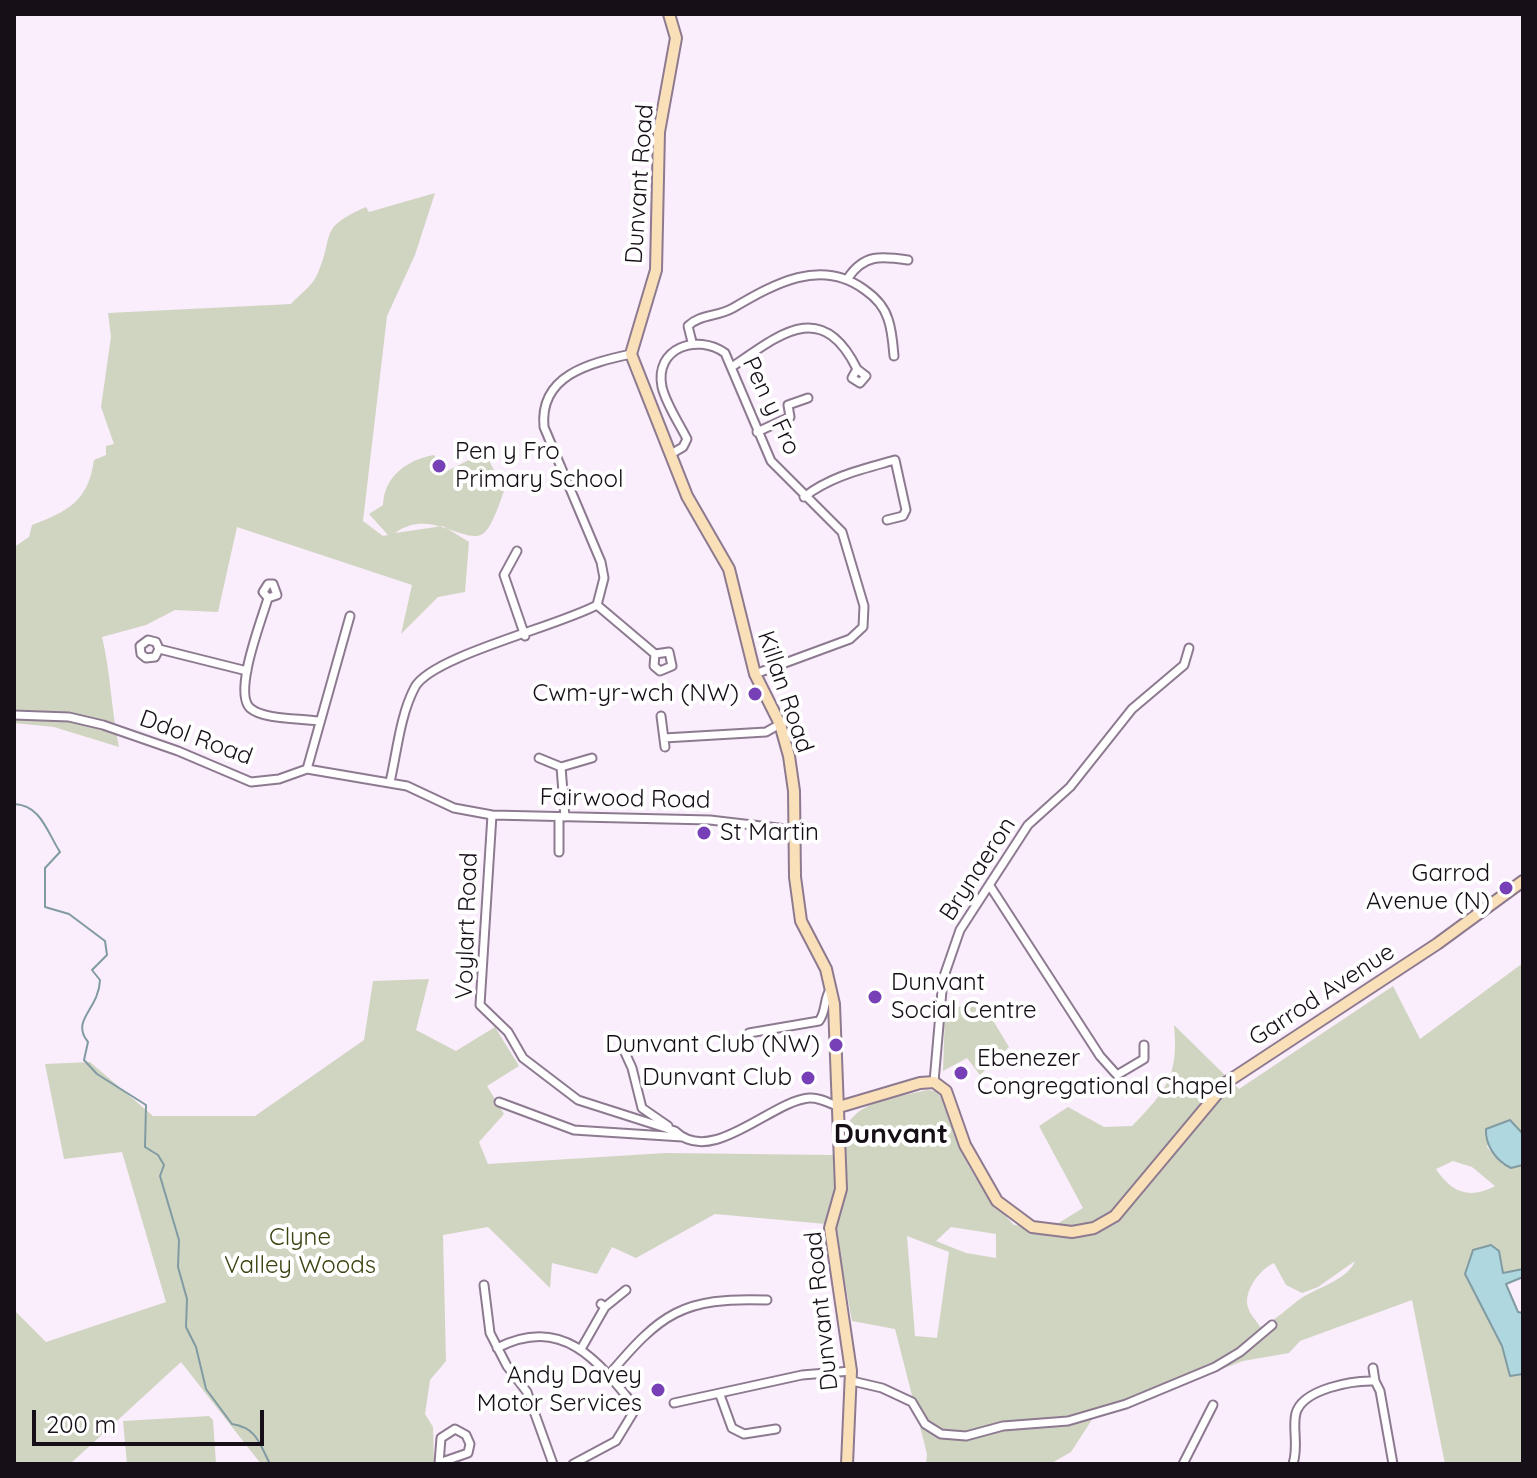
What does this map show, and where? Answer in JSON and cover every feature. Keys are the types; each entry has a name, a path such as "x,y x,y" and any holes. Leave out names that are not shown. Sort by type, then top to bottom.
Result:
{"main road":[{"name":"Dunvant Road","path":"631,354 656,270 659,132 676,38 669,14"},
{"name":"Killan Road","path":"631,354 687,496 729,569 755,674 780,724 794,791 795,877 801,921 826,969 831,988 839,1107"},
{"name":"Garrod Avenue","path":"934,1082 946,1091 965,1145 997,1201 1032,1227 1054,1232 1094,1228 1115,1216 1132,1200 1201,1109 1227,1082 1437,944 1523,881"},
{"path":"839,1107 920,1083 934,1082"},
{"name":"Dunvant Road","path":"839,1107 836,1138 841,1189 830,1228 851,1376 847,1464"}],"street":[{"path":"848,278 863,260 874,257 908,260"},
{"path":"671,454 683,447 687,439 662,388 662,374 665,363 675,351 692,342 688,326 696,318 725,312 787,280 815,274 848,278 877,299 885,312 894,356"},
{"path":"732,367 780,335 816,327 831,332 845,345 857,369"},
{"name":"Pen y Fro","path":"692,342 711,343 725,353 771,461 842,532 864,606 863,627 850,639 755,674"},
{"path":"597,605 604,578 544,427 542,413 560,380 577,369 631,354"},
{"path":"757,432 790,417 788,405 808,398"},
{"path":"804,497 817,487 850,472 895,460 906,510 903,516 887,520"},
{"path":"517,551 504,575 525,636"},
{"path":"268,598 247,671 244,698 249,707 260,713 318,721"},
{"path":"390,782 408,701 417,683 438,666 525,636 597,605"},
{"path":"597,605 655,654"},
{"path":"307,769 350,616"},
{"name":"Brynaeron","path":"934,1082 943,979 960,930 1028,825 1070,787 1132,709 1184,665 1189,648"},
{"path":"159,649 247,671"},
{"name":"Ddol Road","path":"14,715 69,717 103,725 251,782 279,779 307,769 390,782 454,808"},
{"path":"661,716 665,747"},
{"path":"664,738 766,732 780,724"},
{"path":"539,758 561,767 592,758"},
{"path":"559,852 561,767"},
{"name":"Fairwood Road","path":"454,808 492,815 710,820 795,830"},
{"name":"Voylart Road","path":"492,815 480,1005 508,1032 523,1058 578,1100 679,1134 713,1140 732,1135 782,1106 805,1098 839,1107"},
{"path":"990,886 1100,1056 1117,1075 1126,1073 1144,1059 1144,1045"},
{"path":"749,1033 819,1021 824,1015 825,996 831,988"},
{"path":"622,1046 632,1068 642,1108 679,1134"},
{"path":"499,1102 574,1130 679,1134"},
{"path":"484,1283 490,1333 527,1392 553,1464"},
{"path":"581,1349 603,1306 626,1290"},
{"path":"608,1376 643,1334 663,1318 691,1306 721,1300 751,1304 767,1300"},
{"path":"674,1403 802,1375 851,1376 912,1402 925,1424 941,1434 966,1436 1003,1426 1068,1421 1126,1404 1215,1367 1240,1352 1272,1325"},
{"path":"497,1348 519,1337 550,1335 581,1349 636,1408 616,1441 573,1464"},
{"path":"1373,1368 1393,1464"},
{"path":"1293,1464 1298,1446 1296,1412 1302,1402 1342,1383 1375,1381"},
{"path":"720,1395 732,1428 744,1434 772,1428 765,1419"},
{"path":"1183,1464 1213,1405"},
{"path":"455,1429 461,1431 470,1444 468,1453 458,1460 439,1464 441,1438 455,1429"}],"green space":[{"path":"435,193 415,255 387,316 363,521 383,536 388,535 369,514 383,505 392,478 414,461 434,455 445,472 485,452 504,491 493,518 485,532 478,536 447,529 469,542 465,592 438,597 401,634 412,585 237,527 218,612 175,610 146,625 102,637 119,747 54,727 14,723 14,547 29,537 32,525 74,503 87,486 94,460 106,455 106,446 114,444 101,407 111,337 108,313 291,304 315,279 330,234 340,221 366,207 369,212","holes":["409,526 440,526 395,533"]},
{"name":"Clyne Valley Woods","path":"1523,963 1523,1134 1508,1120 1495,1125 1487,1147 1503,1165 1523,1165 1523,1269 1503,1273 1499,1251 1473,1250 1465,1274 1502,1346 1510,1375 1523,1374 1523,1464 1445,1464 1412,1300 1300,1341 1289,1353 1243,1361 1093,1418 1071,1452 1050,1464 926,1464 927,1454 895,1329 852,1321 838,1245 826,1224 715,1214 636,1258 612,1247 597,1274 552,1263 550,1288 488,1227 443,1235 446,1361 430,1380 425,1414 433,1427 434,1464 261,1464 181,1362 70,1464 14,1464 14,1310 46,1342 166,1302 122,1152 64,1159 45,1064 90,1062 153,1116 255,1116 364,1040 373,981 429,979 416,1030 456,1051 495,1027 519,1066 487,1086 504,1114 479,1142 488,1164 666,1153 832,1155 844,1150 844,1134 858,1112 883,1100 927,1090 937,1091 968,1165 999,1209 1014,1225 1052,1227 1083,1208 1039,1126 1068,1107 1104,1127 1132,1126 1154,1103 1168,1082 1174,1057 1174,1025 1239,1089 1393,986 1420,1039","holes":["1453,1161 1472,1167 1495,1186 1477,1192 1461,1191 1448,1183 1436,1169","951,1227 996,1234 996,1258 966,1253 936,1241","907,1236 949,1252 937,1338 915,1336","1355,1261 1340,1277 1303,1297 1260,1327 1247,1303 1253,1282 1274,1263 1286,1285 1302,1293 1318,1287"]},
{"path":"980,999 1009,1047 980,1075 967,1058 943,1071 945,1012"},
{"path":"209,1416 213,1420 216,1464 127,1464 123,1421"}],"water":[{"path":"1510,1120 1523,1134 1523,1165 1511,1168 1492,1152 1486,1129"},
{"path":"1491,1245 1499,1251 1503,1273 1523,1269 1523,1277 1506,1284 1518,1312 1523,1313 1523,1374 1510,1376 1502,1346 1465,1274 1473,1250"}],"waterway":[{"path":"14,804 37,814 60,852 45,868 45,907 69,914 105,941 107,955 92,970 100,980 82,1027 88,1042 84,1060 97,1074 146,1105 145,1147 158,1155 164,1165 160,1176 179,1240 178,1267 187,1299 186,1327 196,1347 206,1389 232,1424 252,1433 270,1464"}],"place":[{"name":"Pen y Fro Primary School","path":"439,466"},
{"name":"Cwm-yr-wch (NW)","path":"755,694"},
{"name":"St Martin","path":"704,833"},
{"name":"Garrod Avenue (N)","path":"1506,888"},
{"name":"Dunvant Social Centre","path":"875,997"},
{"name":"Dunvant Club (NW)","path":"836,1045"},
{"name":"Ebenezer Congregational Chapel","path":"961,1073"},
{"name":"Dunvant Club","path":"808,1078"},
{"name":"Andy Davey Motor Services","path":"658,1390"}],"district":[{"name":"Dunvant","path":"891,1135"}]}
